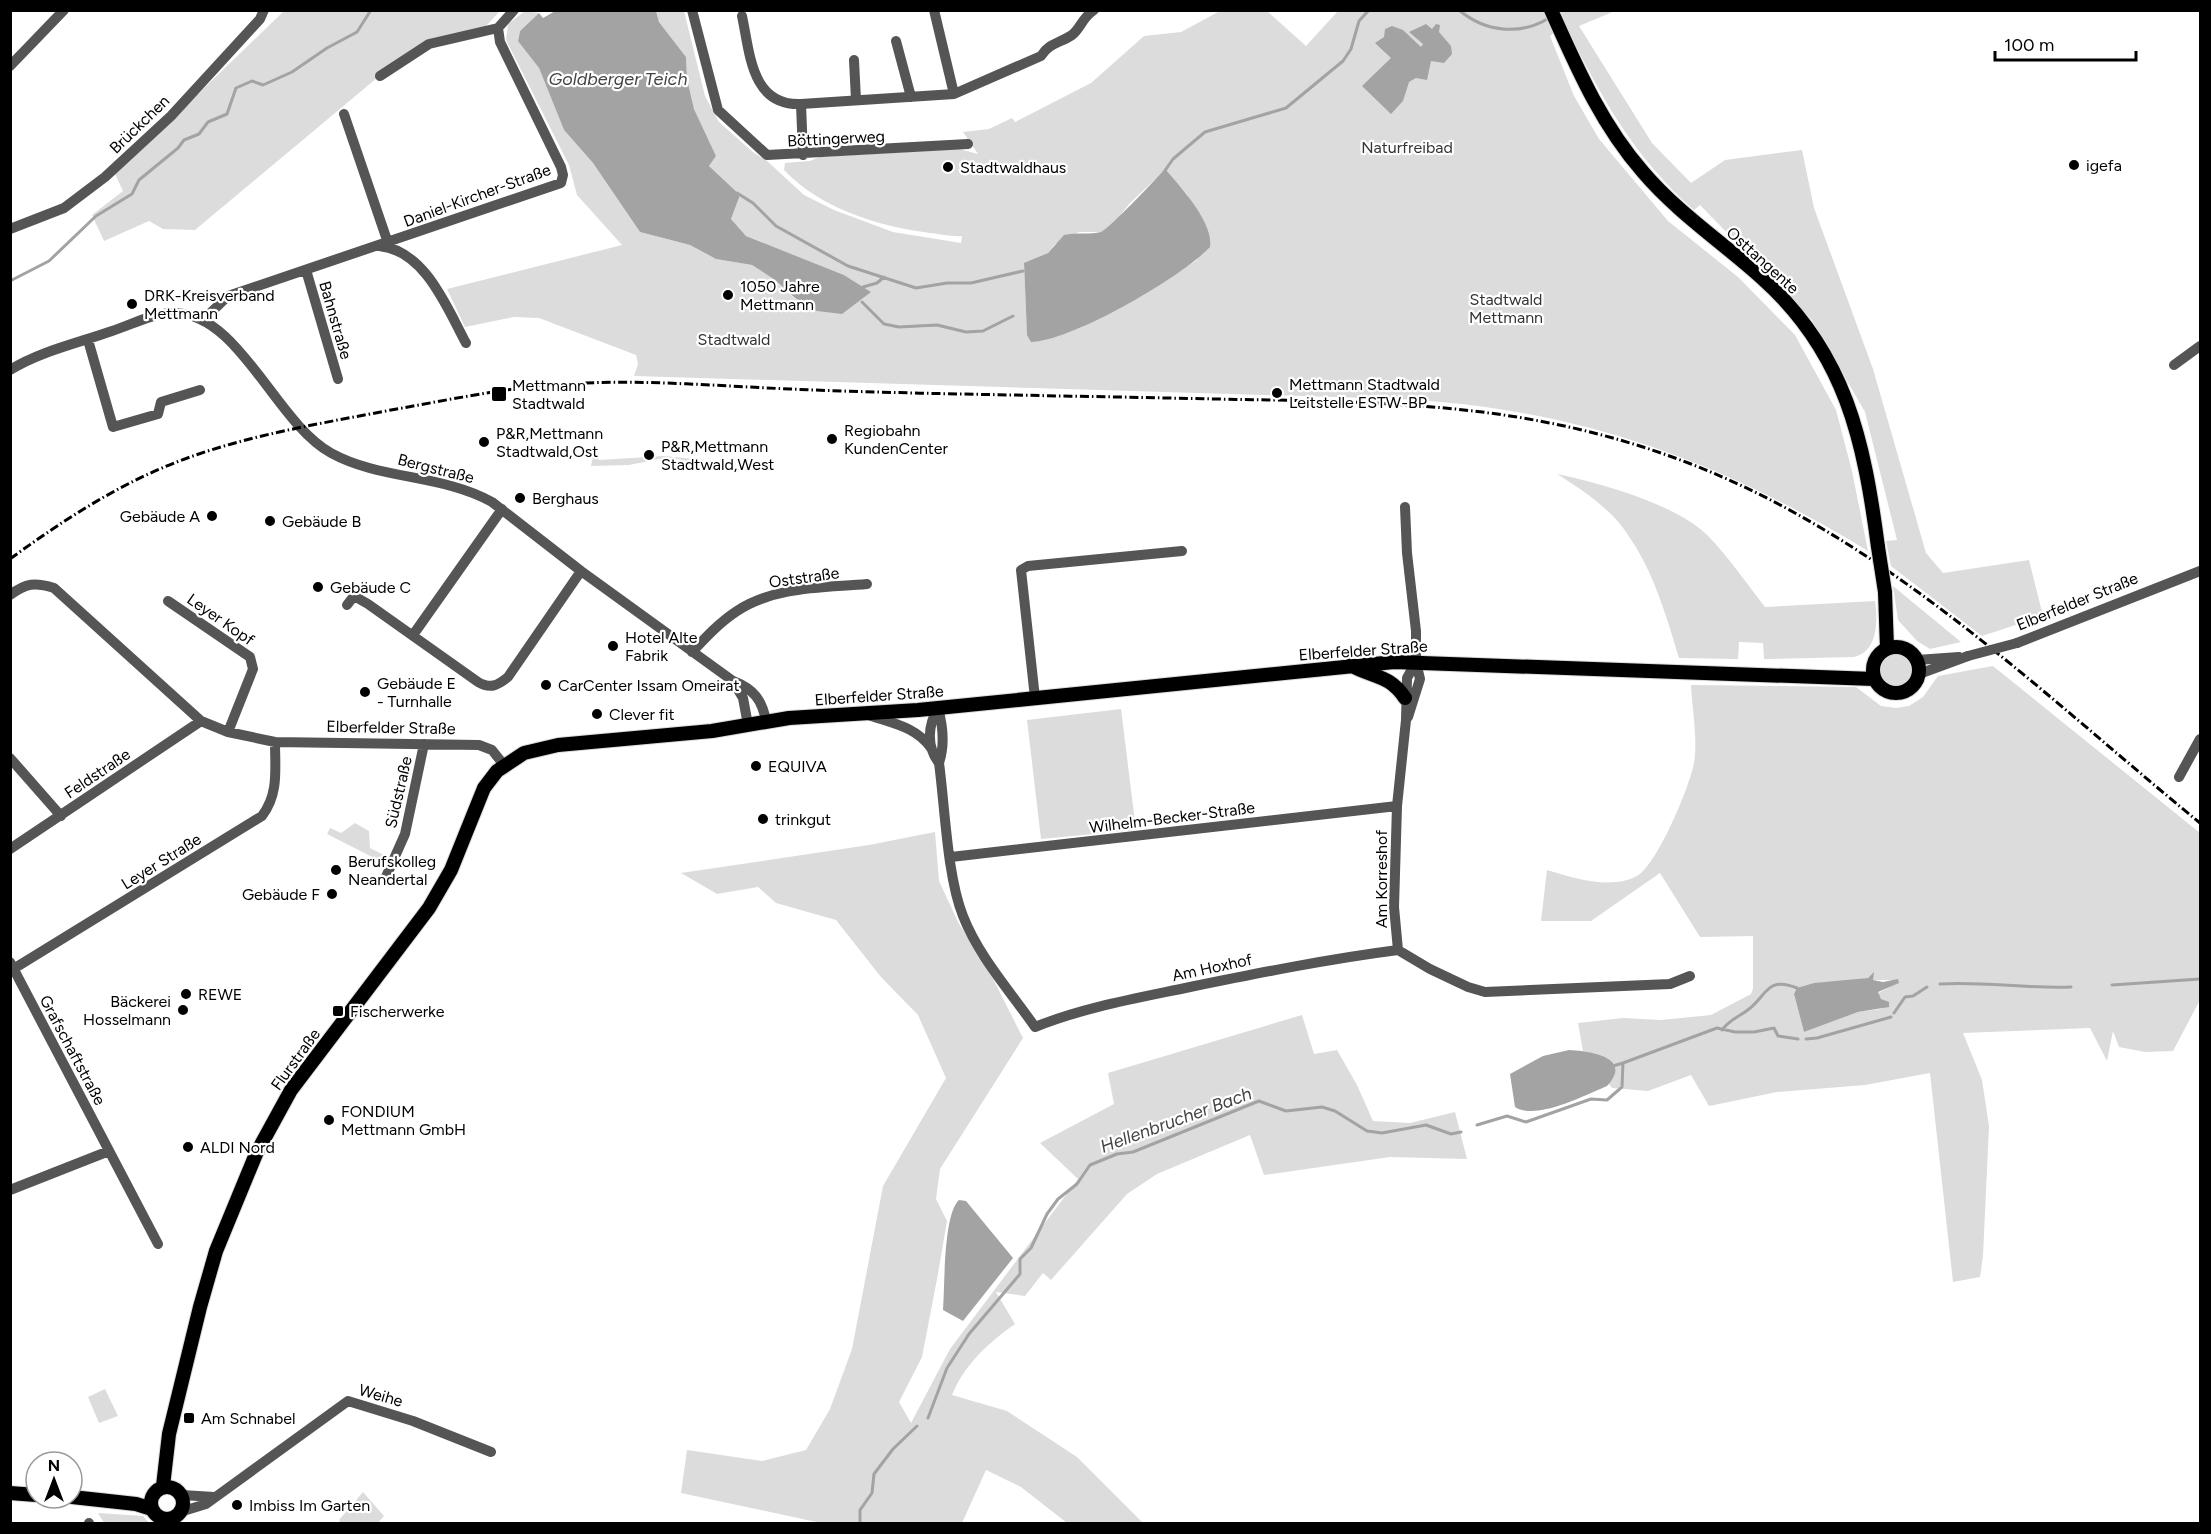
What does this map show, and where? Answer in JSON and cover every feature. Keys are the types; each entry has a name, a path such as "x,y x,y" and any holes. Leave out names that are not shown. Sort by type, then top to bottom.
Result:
{"main road":[{"name":"Osttangente","path":"1551,10 1598,109 1641,171 1676,207 1772,287 1819,346 1838,379 1856,424 1866,467 1893,647"},
{"path":"1893,647 1908,650 1918,667 1911,688 1896,693 1885,690 1874,672 1878,655 1893,647"},
{"name":"Elberfelder Straße","path":"504,765 524,753 558,745 708,732 802,716 938,708 1350,665 1416,662 1821,675 1874,672"},
{"path":"1350,665 1367,675 1383,677 1390,681 1405,698"},
{"name":"Flurstraße","path":"168,1491 178,1440 174,1423 177,1404 216,1251 256,1154 291,1090 429,908 451,870 480,795 504,765"},
{"path":"167,1517 150,1500 168,1491"},
{"path":"98,1498 168,1491 183,1504 167,1517"},
{"path":"84,1497 136,1504 167,1517"}],"street":[{"path":"10,66 64,10"},
{"name":"Brückchen","path":"10,229 64,208 105,177 171,116 261,19 264,10"},
{"path":"380,76 429,44 498,28 514,10"},
{"name":"Böttingerweg","path":"692,10 718,111 766,155 803,155 968,144"},
{"path":"934,10 954,94"},
{"path":"742,16 753,69 760,86 778,101 801,104 954,94 1041,56 1046,47 1074,34 1083,17 1094,10"},
{"name":"Daniel-Kircher-Straße","path":"383,244 553,188 562,180 561,167 500,42 498,28"},
{"path":"897,41 910,97"},
{"path":"854,60 856,100"},
{"path":"801,104 803,155"},
{"path":"344,114 383,244 396,251 428,277 466,343"},
{"name":"Bahnstraße","path":"204,320 228,296 383,244"},
{"name":"Bahnstraße","path":"306,270 338,379"},
{"path":"10,370 26,360 164,314 191,315 204,320"},
{"name":"Bergstraße","path":"204,320 225,336 312,440 332,453 358,463 476,493 502,509 581,571 692,652 732,681 749,689 760,699 766,721"},
{"path":"88,340 113,427 158,414 160,402 200,390"},
{"path":"2174,365 2200,346"},
{"path":"1405,507 1407,553 1416,631 1416,662"},
{"path":"413,635 502,509"},
{"path":"1035,698 1021,570 1028,566 1182,551"},
{"path":"347,605 354,596 478,682 485,686 495,686 508,677 581,571"},
{"name":"Elberfelder Straße","path":"1918,667 2017,643 2200,571"},
{"name":"Elberfelder Straße","path":"10,595 24,585 34,583 54,588 201,721 228,732 275,742 479,745 492,750 504,765"},
{"name":"Oststraße","path":"692,652 722,622 753,602 790,591 867,585"},
{"name":"Leyer Kopf","path":"168,601 250,657 253,663 253,669 228,732"},
{"name":"Am Korreshof","path":"1416,662 1407,678 1406,720 1397,806 1394,907 1398,950 1468,987 1493,993 1670,984 1690,976"},
{"name":"Am Korreshof","path":"1406,720 1415,702 1420,679 1416,662"},
{"name":"Bergstraße","path":"732,681 743,698 748,725"},
{"path":"931,748 929,725 938,708"},
{"path":"938,708 943,725 943,752 939,763"},
{"path":"866,714 906,727 925,739 931,748 939,763 951,857"},
{"name":"Feldstraße","path":"10,849 201,721"},
{"path":"2178,777 2200,739"},
{"name":"Leyer Straße","path":"12,968 262,816 272,803 275,742"},
{"name":"Südstraße","path":"385,879 405,834 424,744"},
{"path":"10,758 61,816"},
{"name":"Wilhelm-Becker-Straße","path":"951,857 1397,806"},
{"name":"Am Hoxhof","path":"951,857 954,887 963,916 981,951 1035,1028 1062,1017 1121,1001 1327,959 1398,950"},
{"name":"Grafschaftstraße","path":"12,968 158,1244"},
{"path":"10,1190 109,1151"},
{"name":"Weihe","path":"167,1517 206,1504 348,1401 413,1421 491,1452"},
{"path":"168,1491 214,1497"}],"green space":[{"path":"284,11 500,11 485,27 408,52 195,230 163,229 149,221 104,241 92,215 123,191 115,174"},
{"path":"525,11 539,13 520,31 518,40 539,68 564,130 593,163 640,232 690,245 716,259 752,265 775,280 795,299 871,292 844,275 746,236 731,219 740,195 709,166 716,156 694,109 687,79 686,57 659,22 656,11 684,11 705,96 719,122 804,195 834,210 893,232 961,243 962,236 910,230 851,214 799,184 784,170 785,163 810,161 819,157 959,149 978,154 963,132 989,129 1012,118 1015,122 1091,83 1144,36 1181,32 1220,11 1267,11 1306,46 1338,11 1615,11 1579,26 1652,143 1691,183 1725,160 1802,150 1814,208 1873,369 1926,553 1943,573 2029,560 2043,616 1982,636 1891,566 1886,541 1897,540 1865,412 1812,320 1700,205 1694,210 1654,169 1620,124 1591,75 1565,23 1550,36 1574,96 1599,139 1668,221 1738,277 1795,335 1836,410 1852,471 1868,551 1812,518 1756,490 1700,465 1643,444 1585,427 1464,404 1399,399 634,376 638,364 636,355 539,318 514,317 465,327 447,289 622,245 577,195 569,165 506,40 508,24","holes":["1165,170 1186,193 1199,214 1197,260 1119,308 1027,335 1024,264 1048,253 1055,244 1079,232 1101,232 1114,223 1130,203"]},
{"path":"599,453 599,460 664,456 695,459 688,461 671,458 666,465 664,458 629,465 591,466 593,456"},
{"path":"1557,474 1638,497 1679,515 1697,526 1724,554 1765,607 1875,601 1876,626 1872,642 1862,654 1854,657 1764,659 1763,643 1739,642 1738,659 1679,658 1653,581 1630,538 1607,510"},
{"path":"1893,586 1961,642 1930,649 1917,641 1898,620"},
{"path":"1896,652 1909,657 1914,670 1909,683 1896,688 1883,683 1878,670 1883,657"},
{"path":"1993,666 2200,833 2200,1000 2173,1051 2145,1052 2119,1047 2113,1031 2107,1061 2090,1028 1963,1033 1982,1080 1989,1126 1980,1277 1953,1282 1930,1073 1865,1085 1777,1092 1709,1106 1691,1075 1648,1091 1612,1088 1583,1051 1578,1023 1623,1018 1661,1020 1711,1015 1751,994 1753,989 1753,936 1700,937 1660,873 1591,921 1541,921 1547,870 1592,881 1616,882 1637,876 1654,857 1672,824 1694,763 1695,734 1691,685 1856,687 1881,706 1896,708 1909,706 1923,697 1938,676","holes":["1873,977 1873,980 1892,980 1890,987 1878,993 1881,1009 1858,1012 1804,1032 1794,994 1814,983 1837,983"]},
{"path":"1121,709 1136,830 1041,839 1027,720"},
{"path":"355,823 369,831 370,848 386,856 382,862 327,834 330,828 341,833"},
{"path":"935,832 939,881 959,924 987,967 1023,1038 940,1169 936,1199 947,1221 937,1279 922,1357 899,1402 911,1423 950,1349 1078,1179 1040,1143 1114,1104 1108,1073 1302,1015 1314,1054 1337,1050 1357,1085 1373,1121 1410,1123 1455,1112 1467,1159 1390,1157 1264,1175 1250,1135 1157,1174 1127,1194 1051,1280 1043,1273 1025,1296 996,1292 1015,1324 978,1355 957,1384 952,1395 1007,1411 1077,1457 1143,1523 1067,1523 1021,1487 986,1470 962,1523 821,1523 681,1493 687,1450 762,1461 806,1450 830,1409 852,1349 883,1186 946,1078 918,1015 881,977 836,920 776,903 758,887 717,894 681,873 869,845"},
{"path":"105,1389 118,1416 99,1423 88,1397"},
{"path":"363,1492 384,1516 378,1523 341,1523 339,1520"},
{"path":"98,1513 143,1516 149,1523 104,1523"}],"water":[{"name":"Goldberger Teich","path":"557,10 656,11 659,22 686,57 687,79 694,109 716,156 709,166 740,195 731,219 746,236 844,275 871,292 842,314 817,311 795,298 775,280 752,265 716,259 690,245 640,232 593,163 564,130 539,68 518,41 520,31 539,13 543,18"},
{"path":"1426,24 1432,29 1436,24 1440,25 1439,32 1451,46 1452,54 1444,63 1431,61 1427,80 1416,78 1409,82 1403,101 1391,114 1362,86 1391,58 1375,43 1384,37 1385,29 1392,26 1403,30 1421,47 1423,44 1409,32"},
{"path":"1165,169 1195,205 1207,227 1210,247 1176,274 1125,305 1072,331 1031,342 1027,335 1024,263 1048,253 1064,235 1101,232 1106,229"},
{"path":"1874,972 1873,980 1883,982 1898,979 1899,983 1878,992 1881,999 1889,1002 1889,1007 1858,1012 1804,1032 1794,994 1797,988 1814,983 1868,978"},
{"path":"1569,1050 1597,1054 1612,1062 1615,1068 1614,1076 1607,1086 1548,1109 1535,1111 1515,1107 1510,1074 1543,1056"},
{"path":"959,1200 966,1201 1013,1258 963,1321 943,1310 947,1235 954,1208"}],"waterway":[{"path":"10,281 49,261 96,216 132,194 139,180 178,148 184,140 199,134 208,122 227,114 236,88 252,81 263,85 292,72 327,48 357,32 371,10"},
{"path":"1164,172 1173,159 1205,132 1286,108 1343,61 1351,49 1359,21 1369,10"},
{"path":"1459,10 1480,23 1503,29 1526,27 1549,18"},
{"path":"737,193 753,203 776,226 848,266 916,288 947,283 971,283 1023,271"},
{"path":"863,287 877,283 884,277"},
{"path":"862,302 884,324 899,327 937,325 966,332 983,331 1013,316"},
{"name":"Hellenbrucher Bach","path":"2112,985 2200,979"},
{"path":"1722,1030 1755,1004 1773,986 1779,984 1797,988"},
{"name":"Hellenbrucher Bach","path":"1940,984 2071,987"},
{"name":"Hellenbrucher Bach","path":"1894,1013 1905,997 1913,996 1927,987"},
{"name":"Hellenbrucher Bach","path":"1806,1039 1891,1017"},
{"name":"Hellenbrucher Bach","path":"1477,1125 1507,1116 1526,1122 1591,1099 1607,1100 1622,1087 1623,1063 1717,1028 1735,1032 1754,1032 1774,1028 1778,1036 1798,1039"},
{"path":"1613,1066 1623,1063"},
{"name":"Hellenbrucher Bach","path":"928,1418 947,1368 969,1334 1020,1274 1020,1259 1031,1248 1047,1214 1058,1199 1077,1184 1090,1165 1117,1154 1133,1152 1259,1101 1286,1111 1322,1107 1335,1111 1367,1131 1382,1133 1426,1125 1451,1134 1461,1132"},
{"name":"Hellenbrucher Bach","path":"860,1524 860,1510 872,1493 874,1474 893,1449 917,1426"}],"railway":[{"path":"10,559 65,521 122,487 190,457 275,433 478,394 522,388 594,383 650,383 892,392 1329,401 1486,412 1587,431 1691,464 1763,496 1831,534 1896,576 1959,623 2200,823"}],"place":[{"name":"igefa","path":"2074,165"},
{"name":"Stadtwaldhaus","path":"948,167"},
{"name":"1050 Jahre Mettmann","path":"728,295"},
{"name":"DRK-Kreisverband Mettmann","path":"132,304"},
{"name":"Mettmann Stadtwald Leitstelle ESTW-BP","path":"1277,393"},
{"name":"Mettmann Stadtwald","path":"499,394"},
{"name":"Regiobahn KundenCenter","path":"832,439"},
{"name":"P&R,Mettmann Stadtwald,Ost","path":"484,442"},
{"name":"P&R,Mettmann Stadtwald,West","path":"649,455"},
{"name":"Berghaus","path":"520,498"},
{"name":"Gebäude A","path":"212,516"},
{"name":"Gebäude B","path":"270,521"},
{"name":"Gebäude C","path":"318,587"},
{"name":"Hotel Alte Fabrik","path":"613,646"},
{"name":"CarCenter Issam Omeirat","path":"546,685"},
{"name":"Gebäude E - Turnhalle","path":"365,692"},
{"name":"Clever fit","path":"597,714"},
{"name":"EQUIVA","path":"756,766"},
{"name":"trinkgut","path":"763,819"},
{"name":"Berufskolleg Neandertal","path":"336,870"},
{"name":"Gebäude F","path":"332,894"},
{"name":"REWE","path":"186,994"},
{"name":"Bäckerei Hosselmann","path":"183,1010"},
{"name":"Fischerwerke","path":"338,1011"},
{"name":"FONDIUM Mettmann GmbH","path":"329,1120"},
{"name":"ALDI Nord","path":"188,1147"},
{"name":"Am Schnabel","path":"189,1418"},
{"name":"Imbiss Im Garten","path":"237,1505"}],"park label":[{"name":"Naturfreibad","path":"1407,147"},
{"name":"Stadtwald Mettmann","path":"1506,308"},
{"name":"Stadtwald","path":"734,339"}]}
